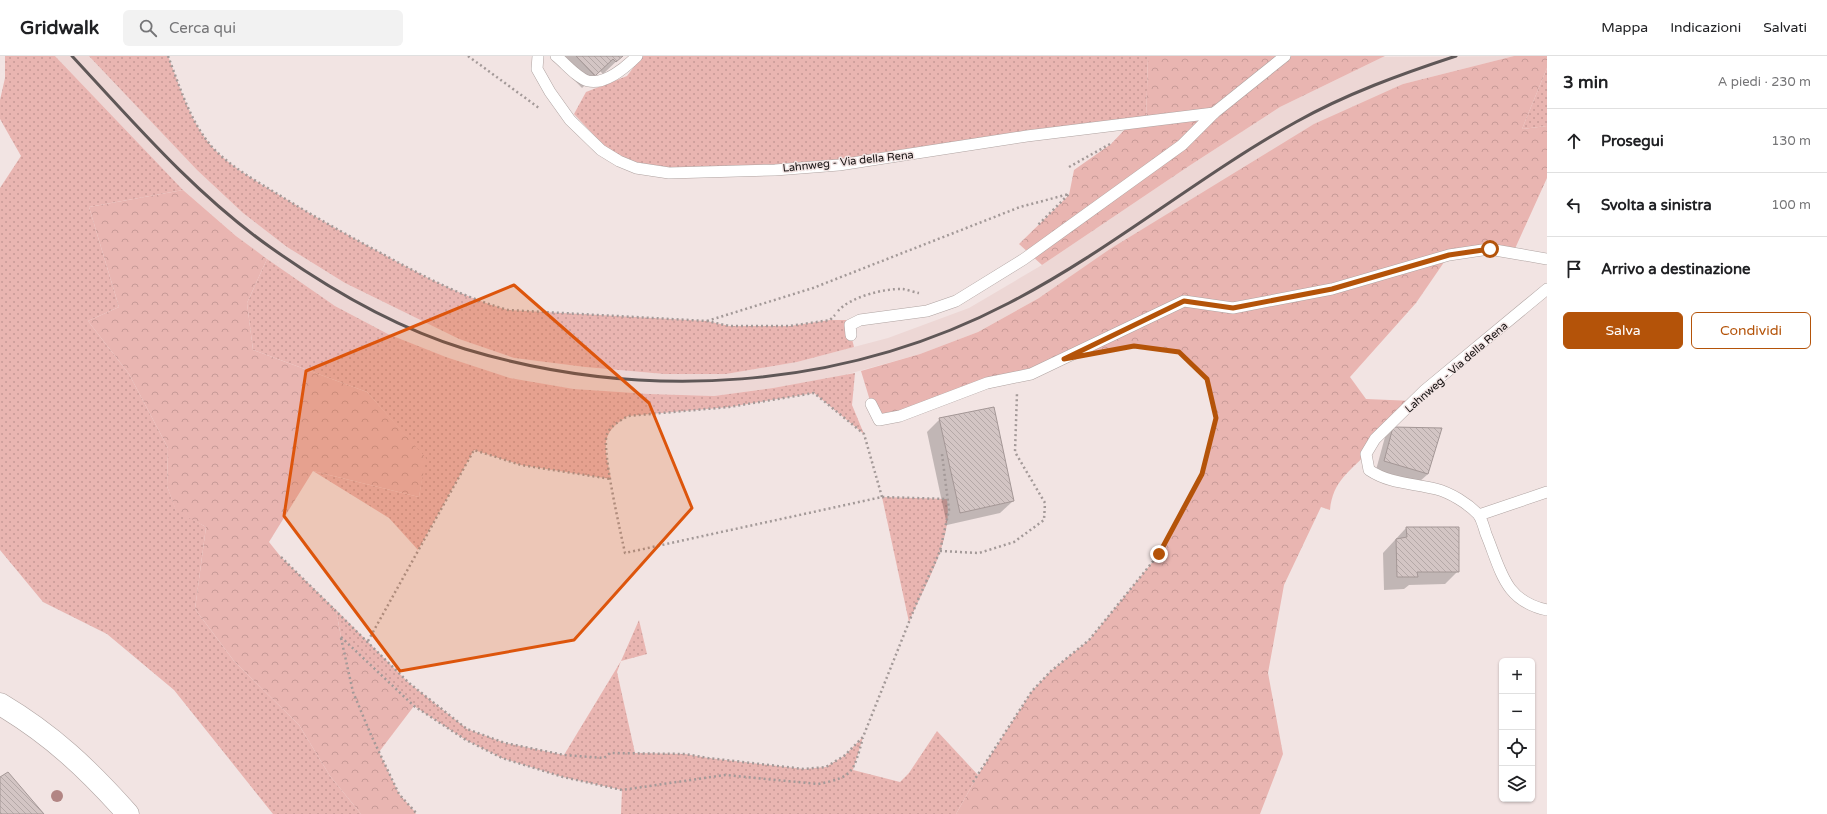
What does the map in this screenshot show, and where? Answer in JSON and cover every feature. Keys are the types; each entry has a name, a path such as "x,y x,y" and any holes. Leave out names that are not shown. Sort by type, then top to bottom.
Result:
{"street":[{"path":"0,704 30,722 86,768 128,814"}],"lane":[{"name":"Lahnweg - Via della Rena","path":"538,56 537,69 550,92 570,120 601,150 619,161 653,172 688,174 839,165 1027,136 1214,113"},
{"path":"556,56 588,81 598,81 622,71 637,56"},
{"path":"851,335 850,325 860,320 927,311 956,301 1024,259 1182,145 1214,113 1285,56"},
{"path":"871,404 879,420 900,416 986,383 1031,374 1184,301 1233,308 1332,289 1449,255 1490,249 1547,259"},
{"name":"Lahnweg - Via della Rena","path":"1547,289 1425,390 1375,439 1366,454 1369,470 1378,477 1397,483 1437,489 1459,499 1479,515 1504,578 1512,593 1531,607 1547,610"},
{"path":"1479,515 1547,492"}],"path":[{"path":"168,56 190,113 212,147 226,161 302,209 444,287 483,303 508,310 707,321 729,326 790,326 830,320 843,304 865,295 903,289 922,294"},
{"path":"468,56 548,116 570,120"},
{"path":"1069,167 1111,144 1130,124"},
{"path":"707,321 813,288 1020,207 1069,194 1036,228"},
{"path":"973,782 1032,691 1051,670 1089,640 1159,554 1202,474 1216,418 1207,379 1179,352 1134,346 1126,347"},
{"path":"940,551 979,554 1014,542 1044,520 1045,503 1015,452 1018,377"},
{"path":"882,497 864,434 814,393 729,407 628,416 615,424 606,435 607,457 625,554 882,497 947,499"},
{"path":"368,641 474,450 521,465 611,479"},
{"path":"417,814 399,794 371,735 353,692 341,637 414,706 466,740 502,758 563,776 622,790 725,775 818,784 845,777 853,770 863,737 917,602 940,551 949,510 942,454"},
{"path":"281,557 409,683 467,729 505,743 564,755 604,758 610,754 685,754 804,769 826,767 844,756 863,737"}],"highlighted area":[{"path":"514,285 649,403 692,508 574,640 400,671 284,516 306,371"}],"shaded area":[{"path":"55,56 90,56 197,170 243,213 287,247 345,283 459,339 514,358 585,367 664,374 726,374 797,362 888,338 969,308 1042,265 1280,107 1383,57 1514,56 1403,84 1039,298 978,332 920,354 841,376 773,388 714,396 574,389 510,378 446,357 388,334 335,306 286,274 236,236 183,190"}],"green space":[{"path":"5,56 55,56 183,190 89,207 119,307 88,321 129,374 168,448 167,486 176,510 206,527 195,609 234,661 299,725 330,776 361,814 273,814 174,690 107,634 43,602 0,550 0,188 21,156 0,119 0,100 5,78"},
{"path":"89,56 168,56 186,104 198,127 213,148 229,163 307,212 395,261 474,299 508,310 707,321 729,326 790,326 830,320 860,320 851,335 854,347 797,362 726,374 664,374 585,367 514,358 459,339 345,283 287,247 243,213 197,170"},
{"path":"642,56 1148,56 1146,122 839,165 669,169 638,163 621,157 604,146 574,114 586,92 627,76"},
{"path":"1148,56 1385,56 1280,107 1042,265 1019,244 1069,195 1074,170 1111,144 1130,124 1146,122"},
{"path":"1514,56 1547,56 1547,68 1522,129 1547,126 1547,178 1513,253 1449,255 1416,303 1350,377 1366,399 1414,401 1368,452 1343,477 1335,491 1330,510 1321,507 1284,585 1268,673 1283,754 1260,814 956,814 978,775 1032,691 1051,671 1089,640 1159,554 1203,473 1216,418 1207,379 1179,352 1134,346 1063,359 879,420 871,404 861,371 920,354 978,332 1039,298 1110,249 1314,124 1403,84"},
{"path":"1547,68 1547,126 1522,129"},
{"path":"183,190 236,236 267,259 247,303 253,350 367,392 426,458 419,497 313,471 269,542 281,557 336,610 341,637 414,706 379,752 399,794 416,813 415,814 361,814 330,776 299,725 234,661 195,609 206,527 176,511 167,486 168,448 129,374 88,321 119,307 89,207"},
{"path":"267,259 335,306 388,334 446,357 510,378 574,389 714,396 773,388 855,373 852,405 864,434 814,393 729,407 628,416 612,429 606,443 607,459 611,479 521,465 474,450 418,550 389,518 313,471 419,497 425,458 367,392 253,350 247,303"},
{"path":"882,497 947,499 948,515 942,546 930,577 909,622"},
{"path":"336,610 409,683 467,729 505,743 564,755 621,661 617,672 635,753 685,754 804,769 826,767 844,756 863,737 853,770 900,782 909,773 937,731 978,775 956,814 621,814 622,790 563,777 502,758 466,740 414,706 341,637"},
{"path":"639,620 647,654 621,661"}],"building":[{"path":"576,56 623,56 616,62 613,59 595,76"},
{"path":"994,407 1014,501 960,513 939,418"},
{"path":"1393,427 1442,428 1428,474 1384,461"},
{"path":"1406,527 1459,527 1459,572 1417,572 1418,577 1397,577 1396,539 1407,537"},
{"path":"8,772 44,814 0,814 0,777"}],"railway":[{"path":"72,56 166,157 216,204 292,263 364,306 389,319 439,340 465,349 533,366 602,377 672,381 742,379 811,370 879,354 945,332 1009,303 1083,261 1259,143 1296,122 1334,102 1374,85 1456,56"}],"route":[{"path":"1159,554 1202,474 1216,418 1207,379 1179,352 1134,346 1064,359 1184,301 1233,308 1332,289 1449,255 1490,249"}]}
